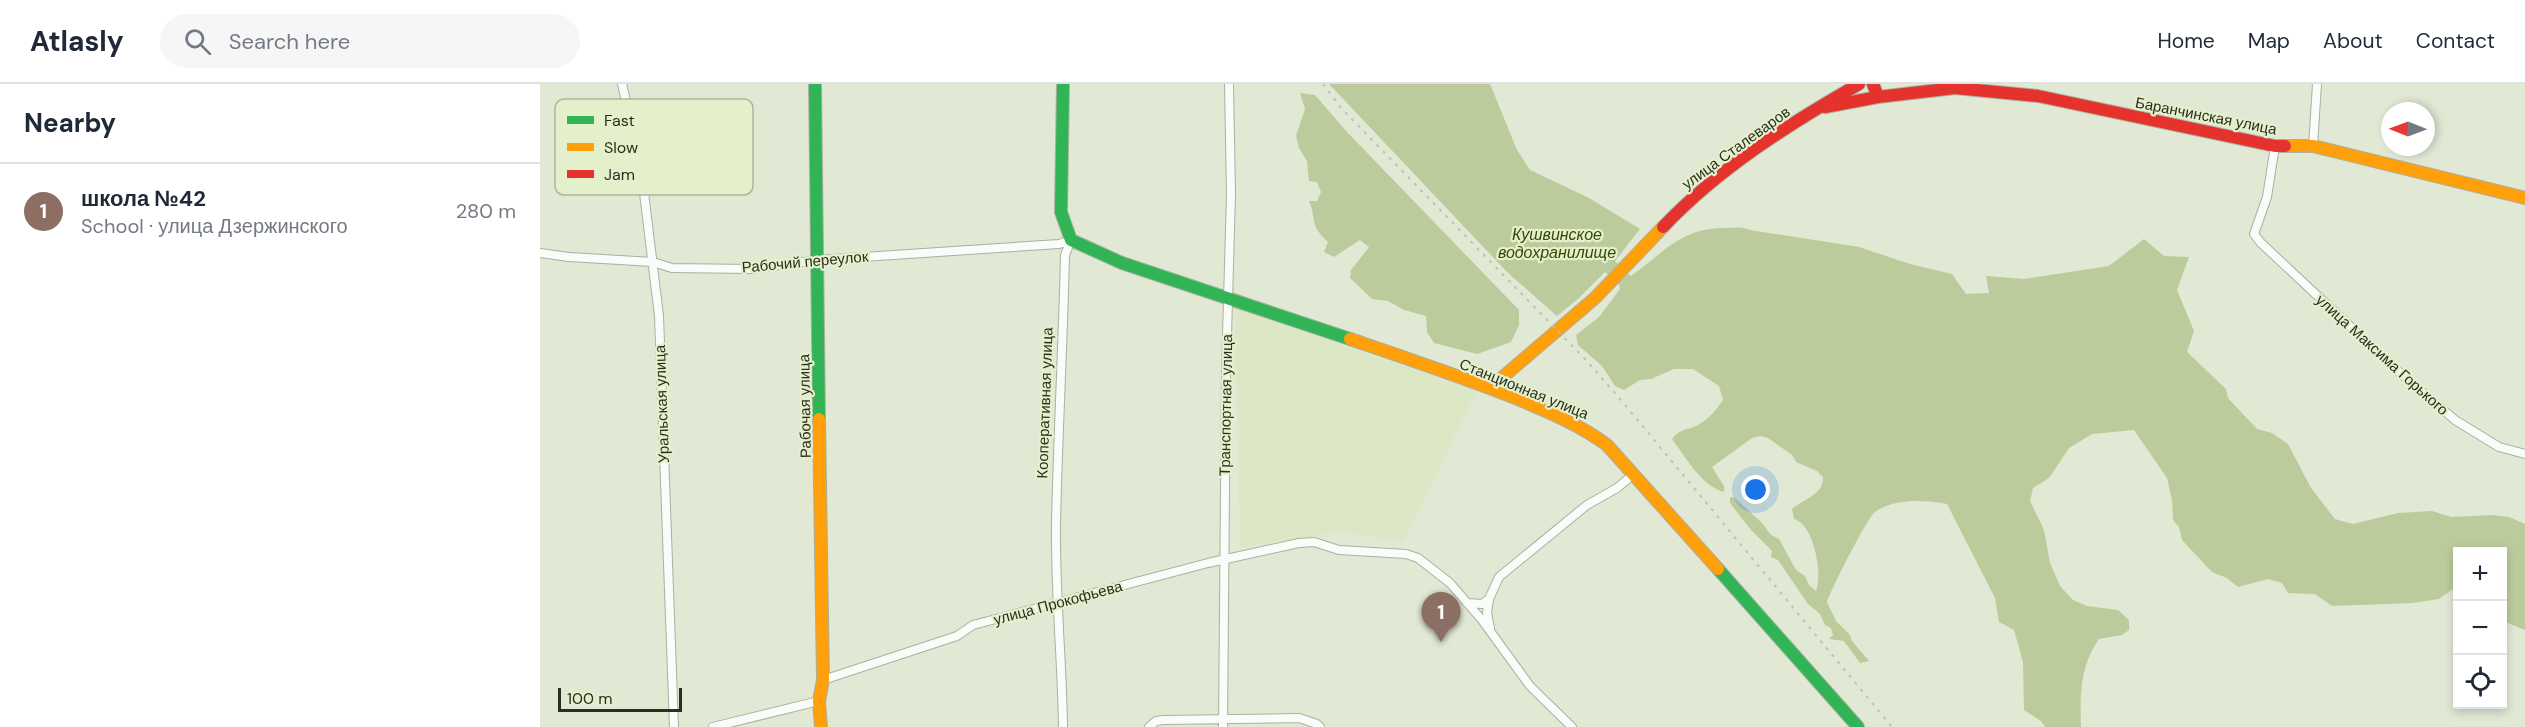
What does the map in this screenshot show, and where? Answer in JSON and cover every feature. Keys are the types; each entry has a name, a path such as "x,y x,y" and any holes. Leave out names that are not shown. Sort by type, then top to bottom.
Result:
{"street":[{"name":"Уральская улица","path":"622,84 626,99"},
{"name":"Рабочая улица","path":"815,84 823,680 819,701 821,727"},
{"path":"1063,84 1061,212 1071,240"},
{"name":"Транспортная улица","path":"1223,724 1231,194 1229,84"},
{"name":"улица Сталеваров","path":"1490,388 1595,298 1640,250 1713,179 1815,109 1859,84"},
{"path":"1873,84 1878,97"},
{"path":"2313,146 2317,84"},
{"name":"Баранчинская улица","path":"1815,109 1878,97 1955,88 2038,96 2275,146 2313,146 2525,198"},
{"name":"улица Максима Горького","path":"2275,146 2267,197 2254,234 2261,243 2455,420 2499,447 2525,454"},
{"name":"Уральская улица","path":"644,195 659,316 674,727"},
{"name":"Рабочий переулок","path":"540,253 653,262 672,268 751,268 818,260 1059,244 1071,240"},
{"name":"Станционная улица","path":"1071,240 1122,263 1229,300 1308,324 1490,388 1581,427 1607,446 1634,474 1858,727"},
{"name":"Кооперативная улица","path":"1063,727 1056,522 1065,255 1071,240"},
{"path":"1490,630 1487,613 1489,599 1499,577 1587,505 1617,488 1634,474"},
{"name":"улица Прокофьева","path":"823,680 957,636 973,625 1224,560 1299,543 1314,542 1339,550 1406,554 1418,558 1450,584 1490,630 1530,686 1572,727"},
{"path":"1467,603 1482,604 1489,599"},
{"path":"713,727 819,701"},
{"path":"1150,725 1164,720 1223,724 1299,718 1320,727"}],"shaded area":[{"path":"1235,308 1477,391 1403,542 1341,532 1240,547"}],"water":[{"name":"Кушвинское водохранилище","path":"1329,84 1490,84 1517,150 1530,170 1589,198 1640,229 1615,261 1631,276 1683,238 1708,229 1733,228 1859,247 1910,264 1952,274 1966,294 1989,293 1986,276 2024,279 2109,266 2144,239 2164,256 2189,257 2177,290 2194,331 2187,352 2226,389 2228,398 2257,429 2272,433 2288,444 2311,488 2335,519 2353,524 2398,513 2432,511 2451,517 2492,515 2509,517 2525,524 2525,630 2507,623 2507,547 2453,547 2453,589 2439,599 2412,603 2332,606 2315,594 2288,593 2282,583 2268,579 2238,587 2227,578 2212,572 2182,540 2179,527 2173,520 2172,500 2167,478 2134,430 2092,434 2069,448 2049,478 2033,488 2030,501 2044,530 2050,563 2060,586 2073,600 2087,606 2118,610 2129,620 2129,630 2122,635 2099,639 2088,660 2082,681 2081,727 2045,727 2041,721 2024,710 2023,662 2014,630 1999,622 1995,598 1947,504 1910,501 1883,507 1871,517 1858,539 1827,602 1836,621 1850,635 1852,641 1869,661 1860,663 1844,641 1829,639 1833,635 1831,628 1825,625 1820,614 1808,604 1778,560 1771,557 1772,551 1751,530 1730,503 1730,497 1735,498 1762,523 1771,535 1779,539 1796,570 1805,576 1809,585 1816,591 1818,573 1812,539 1801,523 1794,519 1792,509 1817,492 1823,477 1817,471 1796,462 1792,455 1768,438 1761,436 1752,438 1712,467 1724,486 1724,492 1715,488 1694,470 1672,439 1682,431 1702,423 1715,411 1723,400 1719,386 1693,369 1674,369 1651,379 1640,380 1624,390 1615,386 1602,366 1578,345 1576,335 1599,317 1620,289 1619,284 1605,272 1557,316 1507,272"},
{"path":"1300,93 1315,95 1347,132 1519,310 1519,325 1511,342 1477,354 1434,343 1427,332 1426,316 1404,310 1388,301 1372,299 1350,278 1351,270 1369,247 1360,240 1334,257 1324,252 1328,242 1318,231 1309,201 1317,201 1321,192 1317,182 1309,181 1307,161 1299,148 1296,136 1305,109"}],"railway":[{"path":"1323,84 1342,109 1585,359 1892,727"}],"traffic: fast":[{"path":"815,84 819,419"},
{"path":"1063,84 1061,212 1071,240 1122,263 1350,339"},
{"path":"1718,569 1858,727"}],"traffic: slow":[{"path":"2285,146 2313,146 2525,198"},
{"path":"1490,388 1595,298 1663,227"},
{"path":"1350,339 1518,399 1586,431 1607,445 1718,569"},
{"path":"819,419 823,680 819,701 821,727"}],"traffic: jam":[{"path":"1663,227 1707,185 1731,166 1781,131 1859,84"},
{"path":"1873,84 1878,97 1955,88 2038,96 2275,146 2285,146"},
{"path":"1825,107 1878,97"}],"place":[{"name":"школа №42","path":"1441,642"}]}
